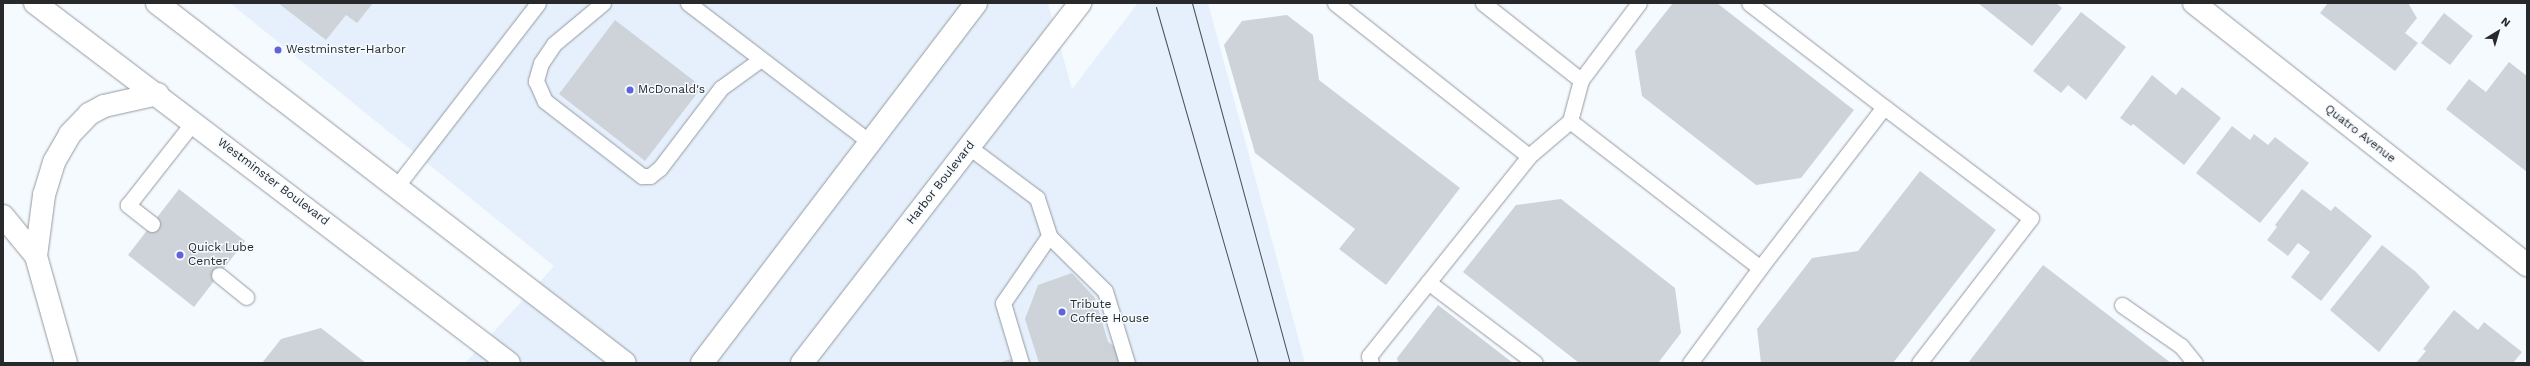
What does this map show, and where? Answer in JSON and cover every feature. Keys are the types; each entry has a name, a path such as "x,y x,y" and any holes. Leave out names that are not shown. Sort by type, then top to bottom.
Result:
{"main road":[{"name":"Westminster Boulevard","path":"35,3 194,121 509,363"},
{"path":"702,363 976,3"},
{"name":"Harbor Boulevard","path":"802,363 1080,3"},
{"name":"Quatro Avenue","path":"2194,3 2218,10 2527,265"},
{"path":"160,4 625,363"},
{"path":"66,363 36,256 44,195 54,162 70,134 89,114 104,106 158,94"},
{"path":"3,216 36,256"}],"lane":[{"path":"396,187 538,3"},
{"path":"603,3 554,44 541,63 536,81 545,101 642,176 650,176 660,168 721,88 761,59"},
{"path":"688,3 870,142"},
{"path":"1335,3 1529,156"},
{"path":"1483,3 1581,80"},
{"path":"1371,363 1369,356 1529,156 1570,121 1581,80 1639,3"},
{"path":"1749,3 2031,218 1919,363"},
{"path":"1690,363 1760,268 1884,107"},
{"path":"152,224 128,205 194,121"},
{"path":"1570,121 1760,268"},
{"path":"969,147 1037,198 1050,236 1106,291 1127,363"},
{"path":"1021,363 1003,303 1050,236"},
{"path":"219,275 246,297"},
{"path":"1428,282 1535,363"},
{"path":"2122,305 2181,346 2195,363"}],"shaded area":[{"path":"230,3 1048,3 1072,89 1138,3 1208,3 1305,363 465,363 554,266"}],"building":[{"path":"278,3 373,3 357,23 346,15 326,40"},
{"path":"1673,3 1717,3 1854,110 1801,178 1756,185 1642,96 1635,51"},
{"path":"1978,3 2056,3 2062,8 2032,46"},
{"path":"2328,3 2408,3 2417,18 2405,33 2418,43 2395,71 2320,13"},
{"path":"2081,12 2126,47 2086,100 2068,85 2061,93 2033,71"},
{"path":"2444,13 2473,36 2450,65 2421,43"},
{"path":"1287,15 1313,35 1319,80 1460,188 1386,285 1339,249 1355,229 1255,153 1224,45 1242,21"},
{"name":"McDonald's","path":"615,20 702,87 645,161 559,94"},
{"path":"2509,62 2527,76 2527,172 2446,109 2469,79 2486,92"},
{"path":"2152,75 2176,95 2182,87 2221,118 2184,165 2133,124 2131,126 2120,118"},
{"path":"2232,126 2250,140 2254,134 2268,145 2275,137 2309,163 2260,223 2196,173"},
{"path":"1920,171 1996,230 1893,363 1761,363 1757,329 1812,258 1858,251"},
{"path":"179,189 245,241 194,307 128,255"},
{"path":"2302,189 2331,211 2335,206 2372,236 2321,301 2291,277 2310,252 2298,243 2288,256 2267,240 2277,227 2275,225"},
{"path":"1561,199 1675,288 1681,333 1658,363 1579,363 1463,272 1516,205"},
{"path":"2382,245 2416,272 2430,287 2379,352 2330,310"},
{"path":"2043,265 2171,363 1968,363"},
{"path":"1072,273 1095,298 1108,342 1117,348 1122,363 1039,363 1025,319 1038,285"},
{"path":"1438,305 1513,363 1398,363 1397,358"},
{"path":"2454,310 2478,330 2484,322 2522,352 2513,363 2416,363 2426,351 2423,349"},
{"path":"321,328 366,363 262,363 281,339"},
{"path":"1011,359 1012,363 998,363"}],"tram line":[{"path":"1192,3 1290,363"},
{"path":"1156,7 1258,363"}],"place":[{"name":"Westminster-Harbor","path":"278,50"},
{"name":"McDonald's","path":"630,90"},
{"name":"Quick Lube Center","path":"180,255"},
{"name":"Tribute Coffee House","path":"1062,312"}]}
